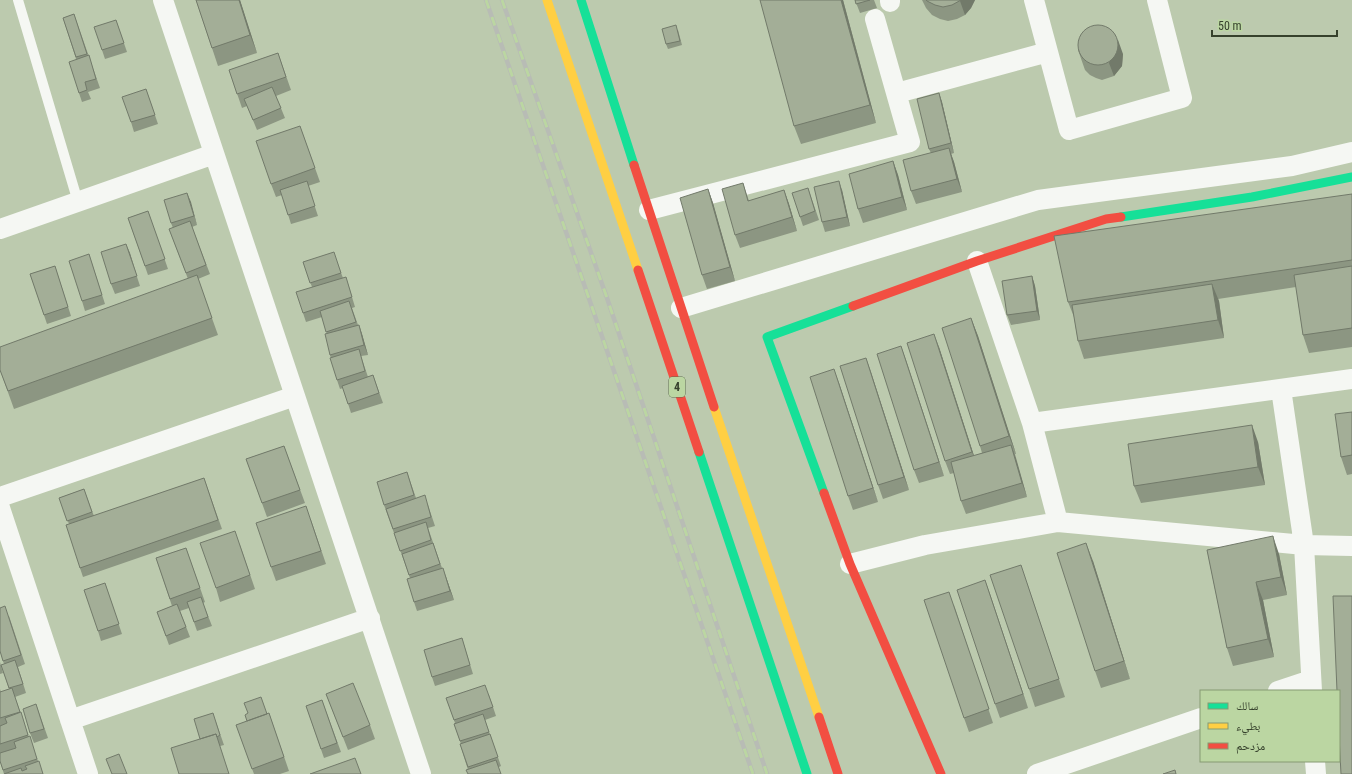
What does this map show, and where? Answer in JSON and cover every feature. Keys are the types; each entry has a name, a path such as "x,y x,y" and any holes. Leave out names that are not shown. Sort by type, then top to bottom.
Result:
{"main road":[{"name":"4","path":"547,0 807,774"},
{"name":"4","path":"581,0 681,308 838,774"},
{"path":"941,774 850,564 768,337 977,261 1106,219 1252,197 1352,177"}],"street":[{"path":"163,0 421,774"},
{"path":"1034,0 1069,130 1182,98 1157,0"},
{"path":"649,210 910,142 875,19"},
{"path":"897,93 1048,52"},
{"path":"681,308 1038,200 1292,166 1352,152"},
{"path":"0,229 214,154"},
{"path":"977,261 1032,423 1058,522"},
{"path":"1032,423 1352,379"},
{"path":"1282,389 1304,545 1312,685 1284,690"},
{"path":"0,497 295,396"},
{"path":"2,519 88,774"},
{"path":"850,564 925,545 1058,522 1304,545 1352,546"},
{"path":"70,720 370,618"},
{"path":"1037,774 1200,718"},
{"path":"1315,762 1316,774"}],"lane":[{"path":"18,0 78,202"}],"building":[{"path":"196,0 239,0 250,35 212,48"},
{"path":"760,0 841,0 870,105 794,126"},
{"path":"855,0 870,0 856,4"},
{"path":"926,0 961,0 952,5 943,7"},
{"path":"74,14 87,54 76,57 63,18"},
{"path":"116,20 124,43 102,50 94,27"},
{"path":"676,25 680,41 666,44 662,29"},
{"path":"1102,25 1109,28 1115,34 1118,45 1117,53 1109,62 1102,65 1094,65 1087,62 1079,53 1078,41 1081,34 1090,26"},
{"path":"278,53 286,77 237,94 229,70"},
{"path":"89,55 96,79 85,82 87,90 79,93 69,62"},
{"path":"272,87 281,108 253,120 244,99"},
{"path":"146,89 155,115 131,122 122,97"},
{"path":"939,93 951,143 929,149 917,99"},
{"path":"300,126 315,168 271,184 256,141"},
{"path":"949,148 957,179 911,191 903,160"},
{"path":"893,161 902,197 858,209 849,174"},
{"path":"307,181 315,206 288,215 280,190"},
{"path":"839,181 847,217 822,222 814,187"},
{"path":"743,183 748,201 784,190 792,217 735,235 722,189"},
{"path":"808,188 815,211 800,217 792,193"},
{"path":"708,189 730,267 702,275 680,198"},
{"path":"187,193 194,216 171,223 164,200"},
{"path":"1352,194 1352,260 1068,302 1054,236"},
{"path":"148,211 165,259 145,266 128,218"},
{"path":"190,221 206,265 186,273 169,229"},
{"path":"126,244 137,276 111,284 101,252"},
{"path":"334,252 341,273 310,283 303,262"},
{"path":"89,254 102,295 82,301 69,261"},
{"path":"55,266 68,307 44,315 30,274"},
{"path":"1352,266 1352,328 1303,335 1294,275"},
{"path":"197,275 212,318 8,391 0,370 0,347"},
{"path":"1032,276 1037,311 1007,315 1002,281"},
{"path":"346,277 352,297 303,313 296,292"},
{"path":"1212,284 1218,320 1078,341 1072,305"},
{"path":"349,301 356,322 326,332 320,311"},
{"path":"971,318 1009,436 980,446 942,328"},
{"path":"359,325 364,345 330,355 325,334"},
{"path":"934,334 972,452 945,461 907,343"},
{"path":"901,346 939,462 914,470 877,354"},
{"path":"359,349 365,371 337,380 330,358"},
{"path":"866,358 904,477 878,485 840,366"},
{"path":"834,369 873,488 848,496 810,377"},
{"path":"373,375 379,393 348,404 342,386"},
{"path":"1352,412 1352,455 1341,457 1335,414"},
{"path":"1252,425 1258,467 1134,486 1128,444"},
{"path":"1011,445 1022,483 961,501 951,462"},
{"path":"284,446 300,490 262,503 246,459"},
{"path":"407,472 414,495 384,505 377,482"},
{"path":"204,478 218,520 80,568 66,525"},
{"path":"84,489 92,512 67,521 59,498"},
{"path":"425,495 431,517 393,529 386,509"},
{"path":"306,506 321,551 271,567 256,523"},
{"path":"426,522 431,540 400,551 394,533"},
{"path":"235,531 250,575 216,588 200,543"},
{"path":"1273,536 1281,577 1256,582 1268,639 1227,648 1207,550"},
{"path":"433,543 440,564 409,575 402,554"},
{"path":"1086,543 1124,661 1095,671 1057,553"},
{"path":"186,548 200,588 170,599 156,558"},
{"path":"1021,565 1059,679 1029,689 990,575"},
{"path":"443,568 450,591 414,602 407,579"},
{"path":"985,580 1023,694 995,704 957,590"},
{"path":"105,583 119,624 98,631 84,590"},
{"path":"949,592 989,709 964,718 924,600"},
{"path":"1333,596 1352,596 1352,774 1341,774 1340,690 1337,690"},
{"path":"201,597 208,617 194,622 187,602"},
{"path":"177,604 186,627 166,636 157,612"},
{"path":"5,606 21,655 3,661 0,651 0,608"},
{"path":"462,638 470,665 432,677 424,650"},
{"path":"15,660 23,684 9,688 1,665"},
{"path":"353,683 370,725 343,737 326,694"},
{"path":"485,685 493,707 454,720 446,698"},
{"path":"12,688 20,712 0,718 0,692"},
{"path":"261,697 267,714 247,721 245,715 248,713 244,703"},
{"path":"322,700 337,743 321,749 306,706"},
{"path":"36,704 44,729 30,733 23,709"},
{"path":"21,712 28,735 0,744 0,726 7,723 5,718"},
{"path":"213,713 220,735 217,737 216,734 200,739 194,719"},
{"path":"269,713 284,757 252,769 236,725"},
{"path":"483,714 489,732 460,741 454,724"},
{"path":"216,734 229,774 179,774 171,748"},
{"path":"490,734 498,757 468,767 460,744"},
{"path":"30,736 37,759 3,770 0,761 0,753 16,748 14,742"},
{"path":"119,754 127,774 112,774 106,759"},
{"path":"355,758 361,774 310,774"},
{"path":"496,760 501,774 468,774 466,770"},
{"path":"39,761 43,774 4,774 21,768 22,771 27,769 25,766"},
{"path":"1175,770 1176,774 1163,774"}],"railway":[{"path":"486,0 753,774"},
{"path":"502,0 607,298 767,774"}],"traffic: fast":[{"path":"581,0 634,165"},
{"path":"1121,217 1252,197 1352,177"},
{"path":"824,493 767,337 853,306"},
{"path":"699,452 807,774"}],"traffic: slow":[{"path":"547,0 638,270"},
{"path":"714,407 819,717"}],"traffic: jam":[{"path":"634,165 714,407"},
{"path":"853,306 977,261 1106,219 1121,217"},
{"path":"638,270 699,452"},
{"path":"824,493 850,564 941,774"},
{"path":"819,717 838,774"}]}
